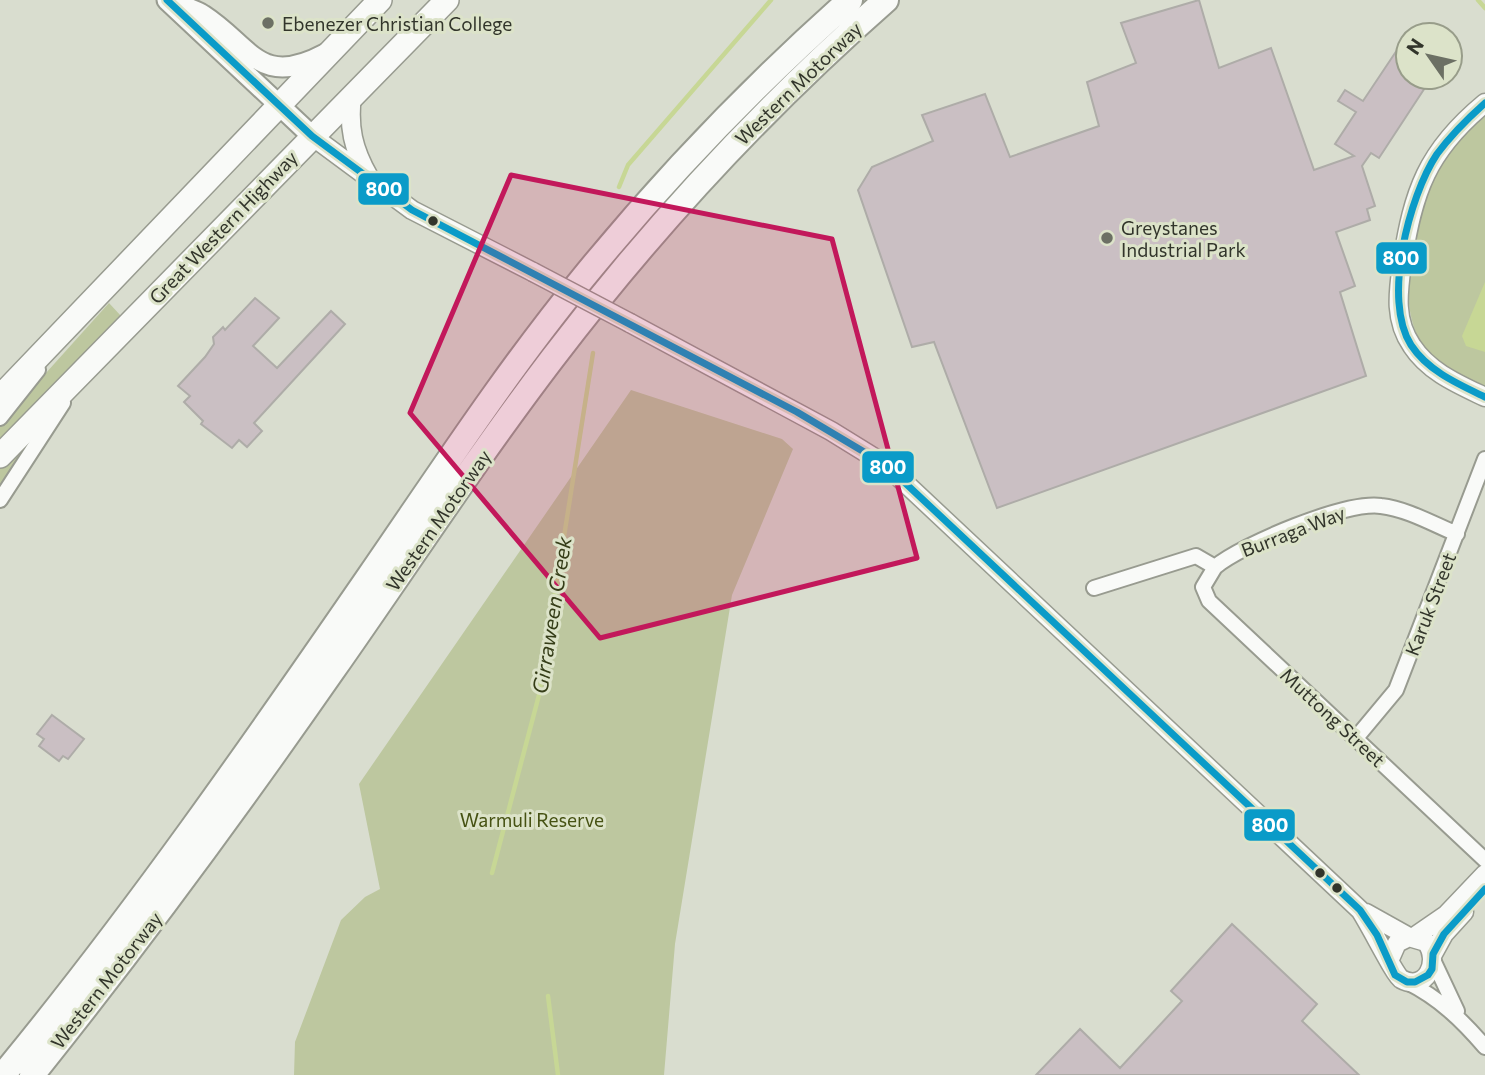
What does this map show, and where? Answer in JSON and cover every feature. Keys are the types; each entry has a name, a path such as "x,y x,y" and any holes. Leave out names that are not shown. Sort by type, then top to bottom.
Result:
{"highway":[{"path":"0,397 380,0"},
{"name":"Great Western Highway","path":"0,456 447,0"},
{"name":"Western Motorway","path":"12,1072 202,813 505,380 582,278 694,152 758,86 850,0"},
{"name":"Western Motorway","path":"12,1072 221,828 500,429 581,322 652,236 741,137 886,0"}],"main road":[{"path":"168,0 203,14 248,54 275,67 289,69 328,52"},
{"path":"168,0 312,136"}],"street":[{"path":"352,95 349,117 352,143 373,183"},
{"path":"1485,103 1463,121 1442,146 1415,196 1398,297 1404,332 1423,360 1438,373 1485,397"},
{"path":"312,136 412,210 831,431 886,465 1360,910 1377,935 1395,975 1434,997 1463,1021"},
{"path":"0,418 20,395 71,322"},
{"path":"0,500 85,369"},
{"name":"Karuk Street","path":"1356,738 1396,690 1485,459"},
{"name":"Burraga Way","path":"1215,567 1244,546 1364,506 1397,509 1457,534"},
{"path":"1094,588 1196,556 1215,567"},
{"name":"Muttong Street","path":"1215,567 1203,587 1209,601 1485,860"},
{"path":"1389,961 1392,948 1446,915 1485,874"},
{"path":"1407,982 1428,975 1444,934 1485,889"},
{"path":"1360,910 1426,942 1444,989 1463,1021 1485,1047"}],"highlighted area":[{"path":"511,175 832,239 917,558 600,638 410,413"}],"green space":[{"path":"1485,116 1485,387 1449,369 1430,355 1417,335 1410,310 1408,282 1417,223 1438,170 1455,145"},
{"path":"109,303 121,316 0,438 0,424"},
{"name":"Warmuli Reserve","path":"631,390 782,439 793,449 732,595 675,944 664,1075 294,1075 295,1042 341,920 365,897 380,889 359,784"},
{"path":"17,454 18,457 0,488 0,469"}],"shaded area":[{"path":"1485,282 1485,352 1466,346 1462,336"}],"building":[{"name":"Greystanes Industrial Park","path":"1199,0 1219,68 1271,48 1314,170 1354,156 1335,144 1356,112 1338,101 1345,90 1363,101 1394,54 1394,91 1423,91 1379,158 1371,153 1362,166 1375,206 1367,209 1370,220 1336,232 1355,286 1340,292 1366,376 997,508 934,342 912,347 858,190 872,167 933,141 922,115 985,94 1010,157 1099,126 1087,82 1136,63 1121,23"},
{"path":"255,298 279,318 253,346 277,368 331,311 345,324 254,423 262,431 247,447 239,440 232,448 201,424 203,421 184,402 190,396 178,386 205,357 214,344 213,337 223,327 225,330"},
{"path":"52,715 84,739 68,759 63,756 59,761 39,746 44,739 37,734"},
{"path":"1232,924 1317,1004 1302,1021 1359,1075 1036,1075 1080,1029 1120,1068 1182,1001 1171,991"}],"waterway":[{"name":"Girraween Creek","path":"619,187 628,165 771,0"},
{"path":"1478,0 1485,8"},
{"name":"Girraween Creek","path":"492,873 539,695 593,353"},
{"name":"Girraween Creek","path":"548,996 558,1075"}],"transit line":[{"name":"800","path":"167,0 312,136 412,210 797,412 886,465 1360,910 1377,935 1395,975 1407,982 1415,982 1428,975 1432,969 1433,954 1444,934 1485,889"},
{"name":"800","path":"1485,103 1448,140 1427,172 1409,221 1399,276 1403,326 1411,345 1426,362 1444,376 1485,397"}],"place":[{"name":"Ebenezer Christian College","path":"268,23"},
{"name":"Greystanes Industrial Park","path":"1107,238"}]}
